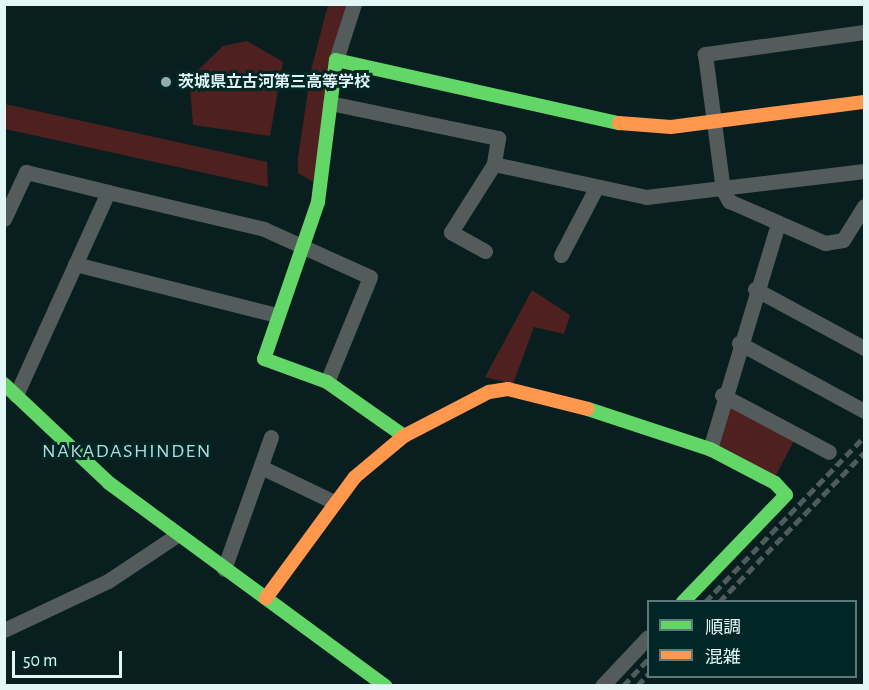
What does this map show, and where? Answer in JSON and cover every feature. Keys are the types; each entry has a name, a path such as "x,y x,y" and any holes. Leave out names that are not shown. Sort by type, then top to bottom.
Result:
{"street":[{"path":"354,4 336,60 318,202 303,249 277,315 264,359 327,382 404,436"},
{"path":"864,32 705,54 716,123 723,190 729,201 825,243 843,240 864,206"},
{"path":"336,60 621,123 671,127 716,123 864,102"},
{"path":"330,103 498,138 494,164 451,232 485,251"},
{"path":"494,164 596,188 646,196 723,190 864,171"},
{"path":"4,219 26,172 264,229 303,249 370,277 327,382"},
{"path":"561,255 596,188"},
{"path":"16,395 108,192"},
{"path":"710,449 722,395 754,290 778,224"},
{"path":"75,264 277,315"},
{"path":"754,290 864,348"},
{"path":"739,343 864,411"},
{"path":"4,384 109,483 177,535 385,685"},
{"path":"266,598 334,502 404,436 489,392 508,389 533,391 710,449 786,495 685,600"},
{"path":"722,395 830,452"},
{"path":"224,569 271,437"},
{"path":"261,467 334,502"},
{"path":"4,630 108,581 177,535"},
{"path":"602,686 647,638"}],"shaded area":[{"path":"328,5 348,5 313,182 298,173 298,158 311,70"},
{"path":"247,41 283,62 270,136 193,125 190,88 196,72 223,46"},
{"path":"5,104 267,162 268,187 5,129"},
{"path":"532,290 570,315 564,334 534,327 513,384 485,377"},
{"path":"725,400 795,439 775,477 713,448"}],"railway":[{"path":"707,600 864,437"},
{"path":"721,600 864,453"},
{"path":"623,686 647,660"},
{"path":"637,686 647,675"}],"traffic: fast":[{"path":"404,436 327,382 264,359 318,202 336,60 619,123"},
{"path":"4,384 109,483 385,686"},
{"path":"588,409 710,449 775,483 786,495 685,600"}],"traffic: slow":[{"path":"619,123 671,127 864,102"},
{"path":"266,598 355,477 404,436 489,392 508,389 588,409"}],"place":[{"name":"茨城県立古河第三高等学校","path":"166,82"}],"district":[{"name":"NAKADASHINDEN","path":"127,451"}]}
